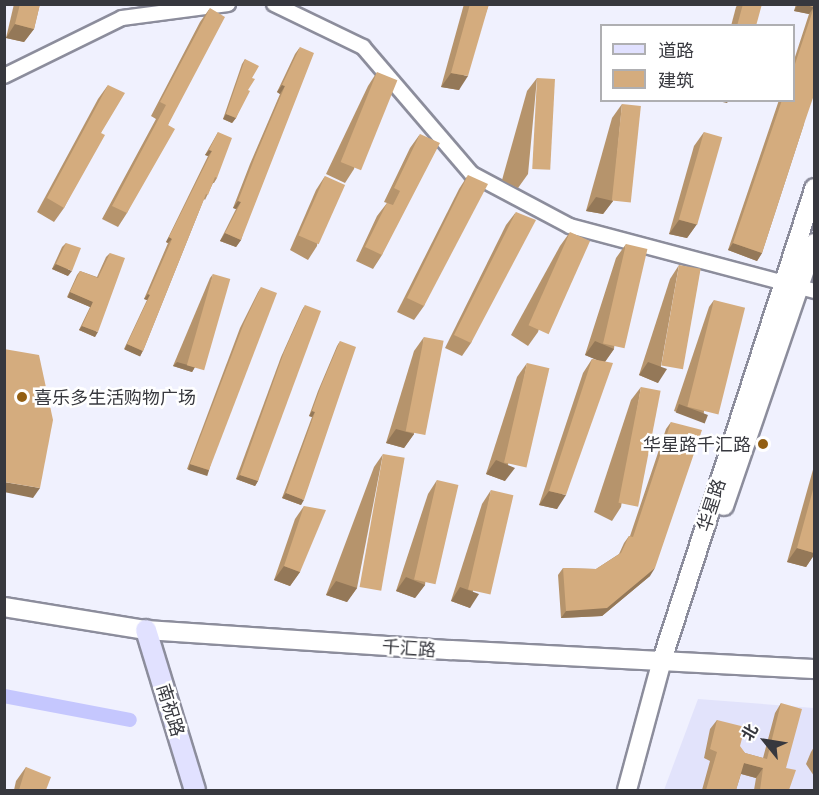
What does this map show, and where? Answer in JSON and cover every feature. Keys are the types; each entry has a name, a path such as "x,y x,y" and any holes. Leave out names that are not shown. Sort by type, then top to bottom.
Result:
{"main road":[{"name":"南祝路","path":"146,630 195,790"}],"street":[{"path":"4,76 122,18 228,4"},
{"path":"274,4 363,47 472,174 570,226 799,286"},
{"path":"799,286 814,188"},
{"path":"627,790 662,660 683,625 814,243"},
{"name":"千汇路","path":"4,607 146,630 451,650 814,669"}],"shaded area":[{"path":"698,699 814,708 814,790 664,790"}],"building":[{"path":"20,4 40,4 34,29 15,24"},
{"path":"470,4 489,4 468,76 451,73"},
{"path":"743,4 762,4 757,24 738,24"},
{"path":"814,7 814,95 762,253 733,243 781,102 795,102 795,64"},
{"path":"210,8 225,17 168,125 175,129 127,213 112,206 166,105 160,102"},
{"path":"300,47 314,53 241,240 225,233 241,202 238,201 285,86 282,85"},
{"path":"245,59 259,66 252,78 255,79 248,90 250,91 236,118 226,114"},
{"path":"377,72 397,80 361,170 341,162"},
{"path":"537,78 555,79 550,170 532,169"},
{"path":"108,85 125,93 101,133 105,135 64,208 47,198"},
{"path":"622,104 641,106 631,202 612,200"},
{"path":"218,132 232,138 217,178 215,177 208,195 206,194 143,351 127,344 150,295 148,294 172,239 169,237 212,151 209,150"},
{"path":"704,132 722,137 697,225 679,219"},
{"path":"420,134 440,143 382,255 365,247 387,203 393,205 400,191 394,188"},
{"path":"468,175 488,184 424,306 407,298"},
{"path":"325,176 345,185 319,244 299,235"},
{"path":"516,212 536,220 471,343 454,335"},
{"path":"570,232 590,241 549,334 529,325"},
{"path":"66,243 81,248 72,271 56,264"},
{"path":"626,244 647,249 624,348 603,343"},
{"path":"110,253 125,258 98,332 82,326 93,302 70,292 80,271 98,278"},
{"path":"679,265 701,269 683,369 661,365"},
{"path":"213,274 230,279 204,370 187,365"},
{"path":"261,287 277,293 209,470 190,464 244,323"},
{"path":"714,300 745,308 718,414 687,407"},
{"path":"305,305 321,311 258,481 240,475 284,352"},
{"path":"424,337 444,341 425,435 406,431"},
{"path":"340,341 356,347 304,500 286,493 315,412 312,411"},
{"name":"喜乐多生活购物广场","path":"4,349 39,355 53,420 40,488 4,482"},
{"path":"592,359 613,363 566,495 549,491"},
{"path":"527,363 549,368 526,468 504,462"},
{"path":"641,387 661,391 638,507 618,503"},
{"path":"671,422 702,430 655,568 607,608 566,611 563,568 596,569 621,553 629,536 633,537"},
{"path":"383,454 405,458 381,591 360,587"},
{"path":"437,480 458,485 435,584 414,579"},
{"path":"814,486 814,553 797,548"},
{"path":"491,490 513,495 490,595 468,589"},
{"path":"304,506 326,510 300,572 284,566"},
{"path":"781,703 802,709 786,768 796,770 789,790 760,790 763,768 744,763 736,790 706,790 717,752 710,749 717,720 745,727 740,746 745,753 767,759"},
{"path":"26,767 51,777 46,790 19,790"}],"waterway":[{"path":"4,696 130,720"}],"place":[{"name":"喜乐多生活购物广场","path":"22,397"},
{"name":"华星路千汇路","path":"763,444"}]}
